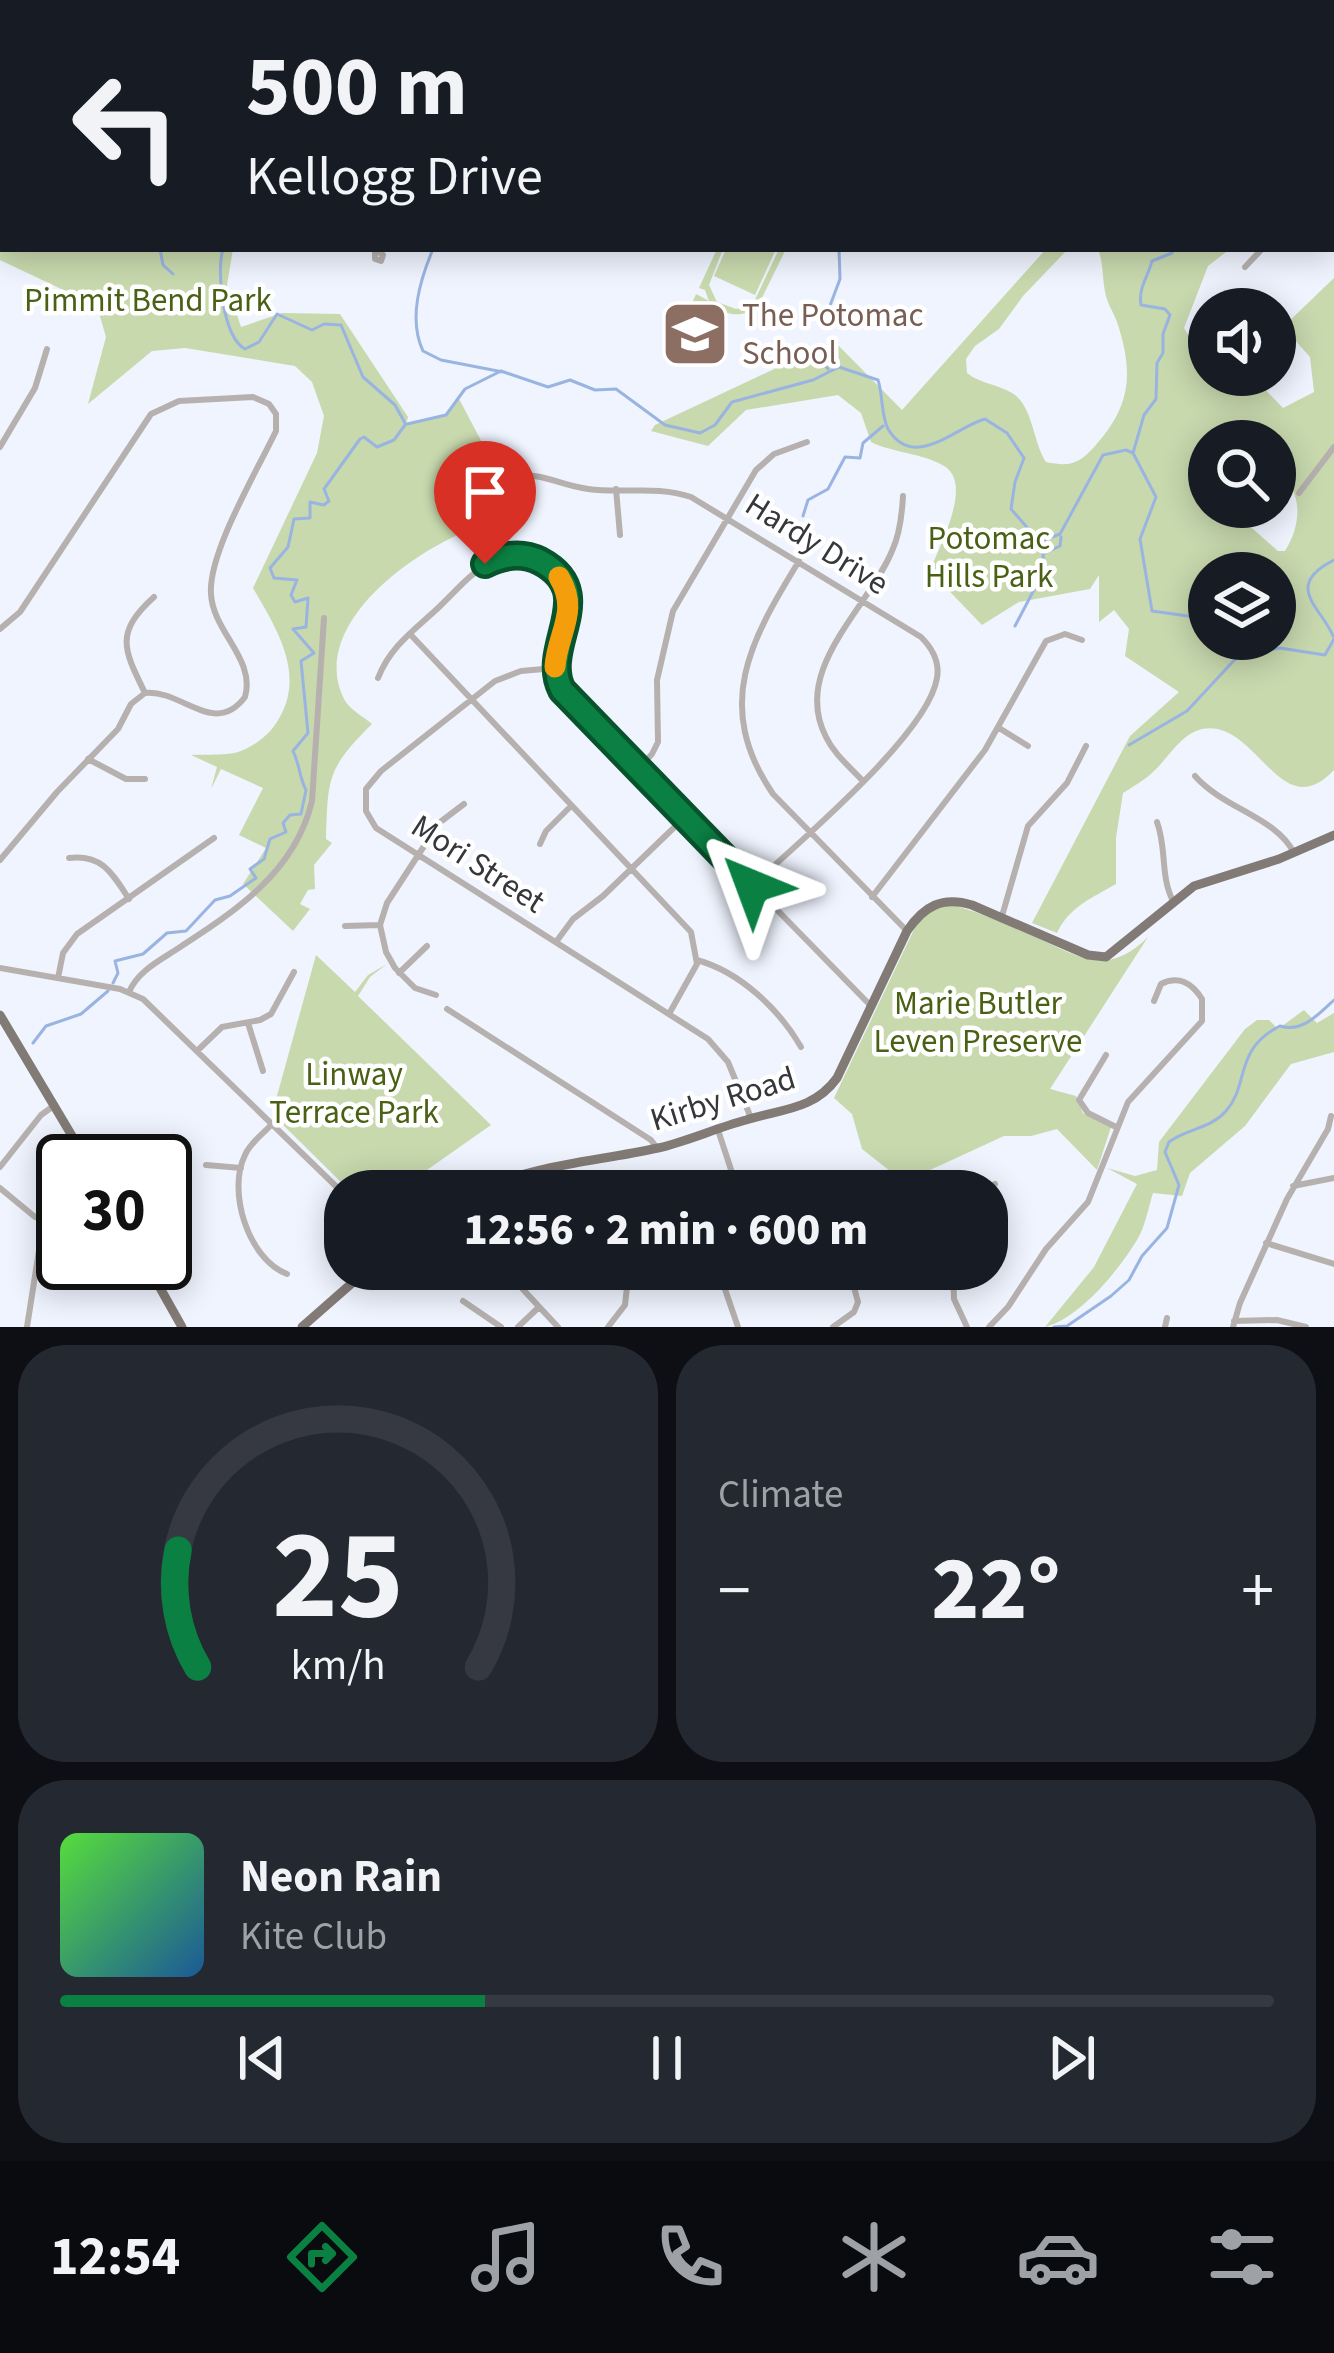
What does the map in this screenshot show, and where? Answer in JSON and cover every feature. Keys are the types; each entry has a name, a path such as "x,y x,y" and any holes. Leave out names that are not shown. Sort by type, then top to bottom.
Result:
{"main road":[{"path":"907,931 925,910 946,901 972,905 1100,958 1112,954 1205,880 1294,853 1334,835"},
{"name":"Kirby Road","path":"531,1170 657,1148 797,1108 825,1093 841,1070 907,931"},
{"path":"0,1015 72,1134"},
{"path":"161,1290 182,1327"},
{"path":"302,1327 344,1290"}],"street":[{"path":"1245,267 1259,252"},
{"path":"0,447 35,388 47,349"},
{"path":"0,629 20,612 151,414 179,401 253,397 264,400 276,414 277,431 217,556 210,586 216,619 246,670 247,691 237,706 218,715 156,692 145,693 0,860"},
{"path":"638,770 658,742 657,680 667,626 687,581 762,463 807,442"},
{"path":"1299,493 1334,447"},
{"name":"Hardy Drive","path":"505,476 541,474 583,488 679,492 728,515 926,642 938,670 936,685 914,722 862,780 752,886"},
{"path":"616,489 620,535"},
{"path":"862,780 824,734 817,692 825,662 896,543 903,496"},
{"path":"378,678 387,656 485,564 500,557 526,556 551,568 568,596 568,622 556,651 555,668 567,695 870,1006"},
{"path":"799,561 749,650 742,709 757,768 773,794 907,931"},
{"path":"145,693 128,662 126,637 135,616 154,597"},
{"path":"129,992 150,966 257,894 303,829 312,801 324,618"},
{"path":"409,634 686,926 694,939 697,960 691,980 669,1014"},
{"path":"872,897 999,728 1046,640 1065,634 1082,640"},
{"name":"Mori Street","path":"555,668 504,676 469,701 373,777 366,789 366,811 372,823 418,855 708,1039 722,1053 751,1118"},
{"path":"999,728 1028,746"},
{"path":"1001,917 1028,826 1067,783 1086,746"},
{"path":"88,759 126,779 145,779"},
{"path":"1196,776 1220,798 1279,832 1294,853"},
{"path":"436,995 416,988 399,973 386,952 380,925 388,903 439,823 464,804"},
{"path":"540,844 571,806"},
{"path":"556,942 573,919 685,818"},
{"path":"1157,822 1165,848 1165,882 1173,901"},
{"path":"58,978 63,953 72,939 214,838"},
{"path":"69,857 90,857 103,863 129,898"},
{"path":"345,926 380,925"},
{"path":"399,973 427,946"},
{"path":"697,960 723,969 776,1010 801,1047"},
{"path":"0,968 129,992 150,1004 324,1175"},
{"path":"282,968 287,980"},
{"path":"198,1050 223,1027 271,1014 293,972"},
{"path":"989,1327 1046,1249 1088,1202 1116,1127 1136,1092 1202,1021 1202,998 1187,982 1161,984 1154,1001"},
{"path":"447,1009 651,1139 657,1148"},
{"path":"248,1022 263,1071"},
{"path":"1106,1055 1079,1100 1094,1118 1116,1127"},
{"path":"0,1167 41,1115 55,1105"},
{"path":"1306,1327 1281,1320 1234,1324 1266,1244 1293,1186 1328,1130 1330,1116"},
{"path":"271,1125 248,1150 241,1168 240,1203 248,1233 272,1266 287,1274"},
{"path":"718,1130 731,1170"},
{"path":"206,1165 241,1168"},
{"path":"1293,1186 1334,1178"},
{"path":"0,1188 36,1216"},
{"path":"1266,1244 1334,1264"},
{"path":"27,1327 36,1270"},
{"path":"523,1290 558,1327"},
{"path":"608,1327 625,1304 627,1290"},
{"path":"725,1290 738,1327"},
{"path":"832,1327 854,1312 858,1302 854,1290"},
{"path":"954,1290 968,1327"},
{"path":"463,1301 501,1327"},
{"path":"518,1327 539,1307"}],"green space":[{"name":"Pimmit Bend Park","path":"0,252 232,252 227,285 241,327 282,313 340,314 408,417 406,424 446,415 458,397 504,484 509,518 481,525 417,558 361,608 343,638 337,668 344,699 372,724 346,752 333,775 326,839 332,843 314,865 315,889 308,890 300,904 310,909 293,931 243,884 266,848 239,835 263,788 221,769 211,789 217,767 191,755 249,748 272,729 285,707 289,690 286,655 253,588 317,453 324,416 312,382 295,366 185,348 152,351 88,404 106,337 97,306 0,260"},
{"path":"716,252 722,252 709,285 717,302 736,309 753,304 778,252 785,252 757,308 733,314 711,303 715,319 683,324 696,294 709,301 699,288"},
{"path":"725,252 775,252 755,295 714,276"},
{"name":"Potomac Hills Park","path":"1043,252 1065,252 999,329 966,359 967,373 1019,399 1046,462 1074,463 1107,431 1126,388 1126,357 1106,296 1099,252 1226,252 1208,266 1199,288 1188,288 1184,328 1188,396 1271,396 1283,408 1314,392 1310,357 1296,341 1296,315 1334,278 1334,770 1315,784 1298,787 1283,780 1238,739 1221,730 1195,732 1151,774 1123,793 1116,884 1075,910 1057,933 1032,923 1130,736 1179,692 1125,656 1129,629 1114,610 1099,622 1099,575 1090,589 1019,602 982,625 930,571 952,516 956,486 952,475 936,462 871,442 861,413 838,395 746,410 708,446 651,431 655,425 834,341 902,410"},
{"name":"Marie Butler Leven Preserve","path":"951,905 974,912 1096,960 1121,956 1148,937 1050,1089 1076,1096 1083,1113 1111,1127 1097,1170 1057,1129 1004,1136 930,1170 889,1170 862,1149 852,1114 834,1098 918,921 931,909"},
{"name":"Linway Terrace Park","path":"316,955 355,992 368,975 387,964 370,977 358,996 491,1125 427,1170 329,1170 272,1114"},
{"path":"1304,1010 1317,1023 1334,1013 1334,1052 1291,1064 1245,1126 1190,1173 1182,1196 1153,1193 1140,1235 1109,1279 1071,1314 1045,1327 1094,1267 1137,1184 1107,1168 1135,1176 1157,1170 1159,1142 1245,1029 1257,1020 1269,1020 1278,1029"}],"waterway":[{"path":"161,252 163,265 173,274"},
{"path":"223,252 223,303 237,342 245,349 259,342 277,314 312,330 324,324 341,325 363,377 395,405 405,423"},
{"path":"432,252 416,313 423,351 441,360 503,372"},
{"path":"822,327 840,279 839,252"},
{"path":"1133,453 1144,415 1156,399 1157,363 1170,315 1165,309 1141,305 1141,293 1152,261 1172,252"},
{"path":"817,347 828,369"},
{"path":"407,424 446,415 465,389 501,371 548,387 570,380 595,390 616,389 665,425 700,433 715,425 732,402 813,380 839,367 878,380 888,429 910,447 936,443 985,419 1007,433 1024,458 1011,509 1044,540 1060,534 1103,455 1133,453 1156,497 1140,539 1152,611 1188,616"},
{"path":"113,983 118,973 115,961 143,954 167,933 186,931 215,900 256,878 250,869 264,859 270,839 286,832 283,823 290,815 301,814 306,790 293,751 308,733 301,661 314,653 293,629 306,627 308,598 295,602 291,595 297,580 274,578 270,568 288,547 294,519 310,518 310,502 324,505 329,501 324,489 360,439 377,447 394,440 405,425"},
{"path":"803,516 808,500 828,489 845,457 860,458 863,443 883,426"},
{"path":"1015,626 1036,586 1045,580 1043,554 1060,546 1061,537"},
{"path":"1333,636 1308,588 1310,579 1334,560"},
{"path":"1296,650 1325,655 1334,639"},
{"path":"1129,745 1187,711 1234,660"},
{"path":"33,1043 46,1026 81,1014 108,991"},
{"path":"1054,1327 1067,1326 1111,1296 1129,1280 1142,1256 1167,1228 1179,1185 1165,1152 1169,1142 1226,1111 1249,1056 1265,1035 1280,1026 1303,1025 1334,1000"}],"slow traffic":[{"path":"555,667 569,613 559,577"}],"place":[{"name":"The Potomac School","path":"695,334"}],"route":[{"path":"485,564 500,557 526,556 556,574 569,604 566,631 555,658 562,690 752,886"}]}
